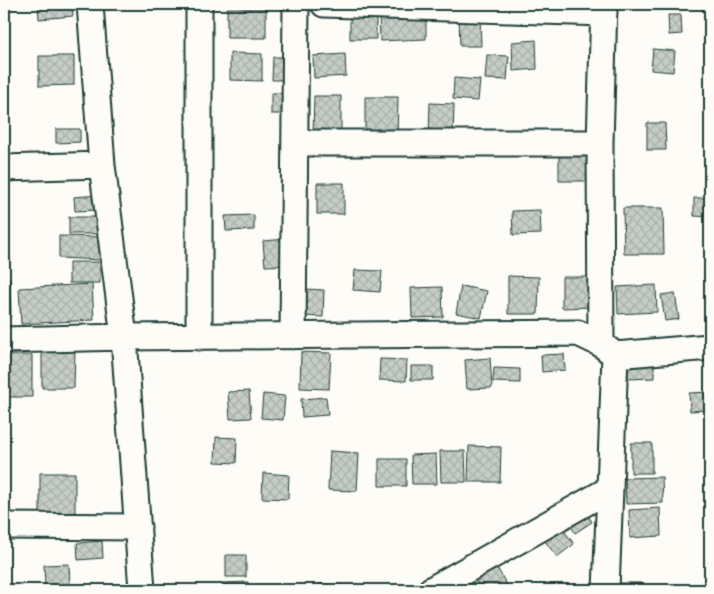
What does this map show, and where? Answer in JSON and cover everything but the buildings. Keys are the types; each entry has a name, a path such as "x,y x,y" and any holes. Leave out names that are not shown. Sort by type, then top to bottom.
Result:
{"street":[{"path":"90,4 102,165 124,337 142,590"},
{"path":"199,4 199,337"},
{"path":"293,336 296,4"},
{"path":"324,4 604,8 600,143 608,350 610,489 606,590"},
{"path":"296,143 600,143"},
{"path":"4,168 102,165"},
{"path":"4,340 124,337 578,333 608,350 710,347"},
{"path":"431,590 610,489"},
{"path":"4,526 138,527"}]}
